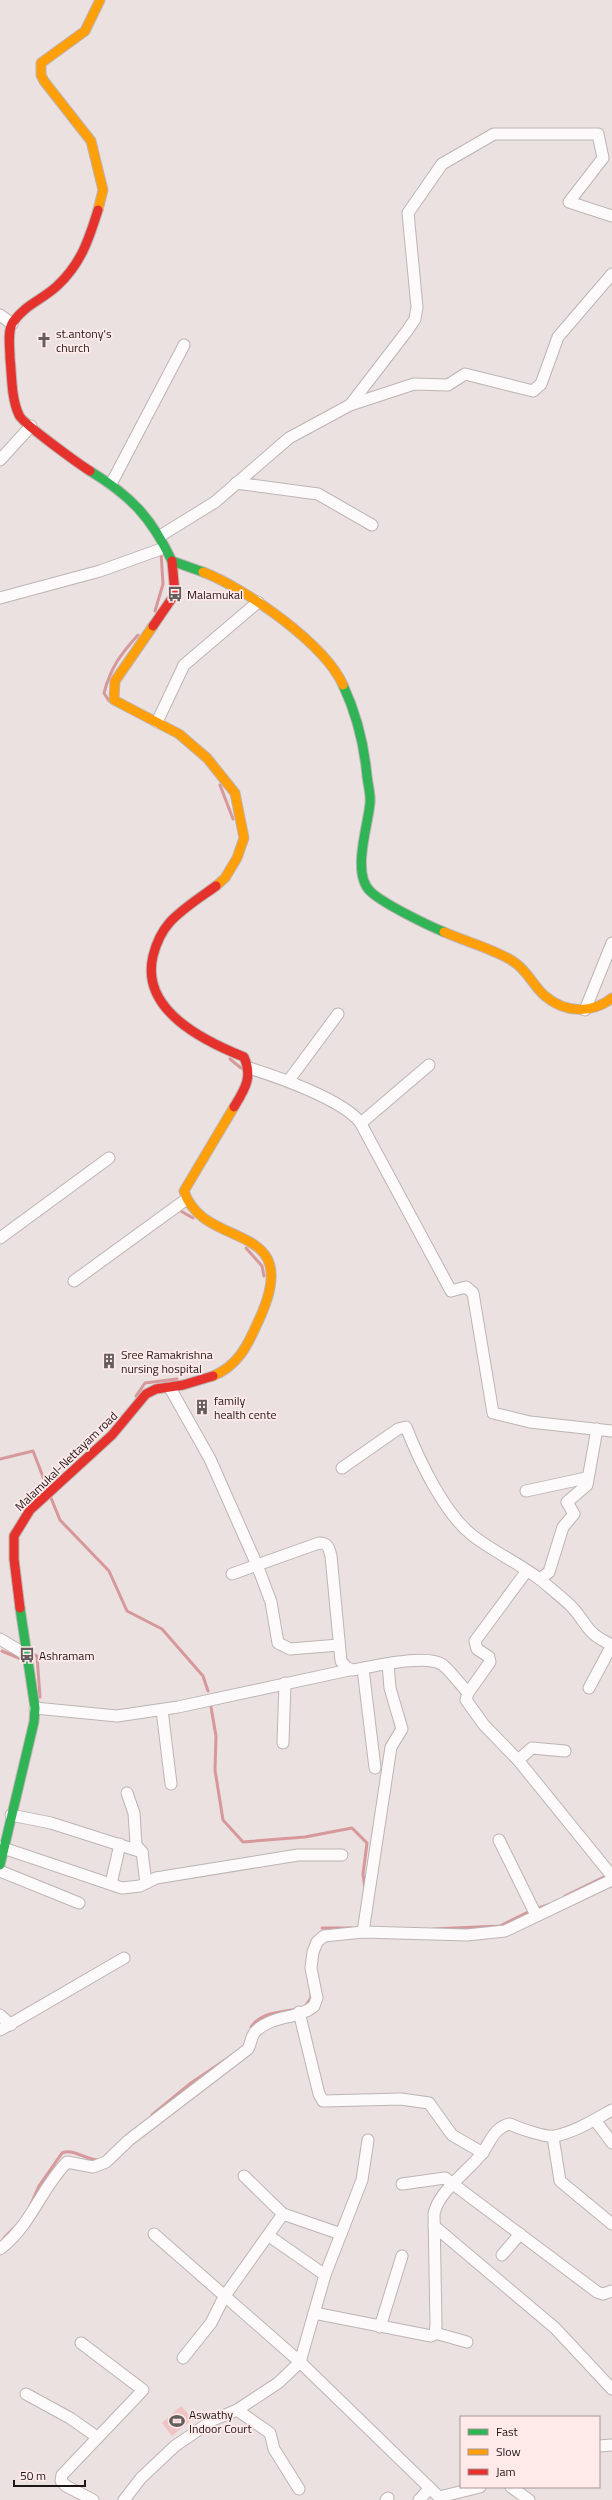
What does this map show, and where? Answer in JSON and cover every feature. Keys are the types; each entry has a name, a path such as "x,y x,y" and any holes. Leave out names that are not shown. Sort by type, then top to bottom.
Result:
{"street":[{"path":"74,1281 184,1201 184,1191 244,1091 248,1080 249,1068 244,1057 212,1044 174,1018 162,1001 151,978 150,969 156,944 170,922 225,878 237,858 244,838 235,793 207,758 179,734 114,700 115,681 175,594 172,561 164,548 160,536 132,501 111,484 75,462 19,416 13,392 9,340 12,324 27,306 57,286 71,272 80,260 92,228 102,190 91,142 41,75 41,63 85,31 100,0"},
{"path":"350,405 415,319 417,308 408,213 442,164 494,134 598,134 603,158 569,202 612,216"},
{"path":"160,536 215,502 289,438 350,405 414,384 448,385 465,374 533,391 537,390 541,384 558,337 612,274"},
{"path":"0,315 12,324"},
{"path":"111,484 184,345"},
{"path":"0,460 31,426"},
{"path":"236,483 318,494 372,525"},
{"path":"0,598 100,571 164,548"},
{"path":"172,561 221,578 258,602 301,635 338,673 354,709 364,743 370,802 361,861 365,881 371,892 427,925 515,962 545,996 564,1008 585,1010 602,1006 612,998"},
{"path":"157,722 184,665 258,602"},
{"path":"585,1010 612,943"},
{"path":"289,1080 338,1014"},
{"path":"361,1123 429,1066"},
{"path":"249,1068 289,1080 351,1112 361,1123 451,1291 466,1287 473,1293 493,1413 530,1422 612,1431"},
{"path":"0,1238 109,1158"},
{"name":"Malamukal-Nettayam road","path":"0,1865 2,1847 34,1722 35,1708 25,1654 13,1547 14,1536 30,1510 112,1435 146,1394 153,1389 170,1388 218,1374 236,1360 247,1347 270,1294 272,1269 265,1254 237,1233 190,1209 184,1201"},
{"path":"170,1388 210,1459 257,1565 271,1602 278,1643 290,1649 340,1645"},
{"path":"342,1468 403,1426 423,1468 455,1516 471,1534 526,1572 540,1579 571,1607 596,1638 612,1645 588,1688"},
{"path":"540,1579 549,1572 563,1527 574,1514 567,1502 587,1485 586,1478 597,1429"},
{"path":"526,1491 586,1478"},
{"path":"232,1574 319,1543 327,1545 331,1556 341,1661 349,1670"},
{"path":"526,1572 475,1641 477,1649 489,1656 490,1662 468,1693 466,1700 484,1726 518,1760 612,1876"},
{"path":"0,1639 25,1654"},
{"path":"35,1708 117,1716 162,1710 349,1670 388,1664 435,1661 442,1665 468,1693"},
{"path":"364,1929 390,1747 402,1729 390,1688 388,1664"},
{"path":"363,1669 374,1768"},
{"path":"283,1743 285,1683"},
{"path":"162,1710 171,1784"},
{"path":"518,1760 532,1748 565,1751"},
{"path":"127,1793 134,1813 136,1845 142,1852 146,1883"},
{"path":"11,1815 50,1823 142,1852"},
{"path":"499,1840 536,1915"},
{"path":"111,1884 120,1844"},
{"path":"2,1847 122,1888 140,1886 156,1878 298,1855 342,1855"},
{"path":"0,1871 79,1902"},
{"path":"0,2249 27,2222 44,2190 67,2162 93,2167 106,2162 129,2140 248,2049 253,2034 265,2024 274,2019 311,2009 316,2003 316,1995 311,1968 314,1949 319,1940 329,1934 364,1929 486,1934 505,1930 612,1880"},
{"path":"0,2030 12,2025 124,1958"},
{"path":"299,2012 319,2094 323,2101 401,2099 429,2102 452,2135 483,2153"},
{"path":"0,2014 12,2025"},
{"path":"435,2333 434,2211 452,2185 483,2153 496,2132 505,2125 510,2124 521,2130 553,2137 595,2120 612,2110"},
{"path":"595,2120 612,2143"},
{"path":"553,2137 560,2181 612,2224"},
{"path":"124,2500 140,2478 176,2446 213,2420 237,2410 278,2383 300,2362 325,2275 362,2180 368,2140"},
{"path":"244,2176 283,2214 341,2234"},
{"path":"402,2184 445,2178 452,2185 597,2292 603,2294 612,2291"},
{"path":"183,2358 211,2323 224,2297 269,2236 283,2214"},
{"path":"434,2226 555,2328 612,2389"},
{"path":"154,2234 224,2297 300,2362 439,2497 476,2488"},
{"path":"502,2255 520,2234"},
{"path":"269,2236 325,2275"},
{"path":"380,2327 402,2256"},
{"path":"314,2314 431,2336 435,2333 467,2342"},
{"path":"81,2343 143,2390 68,2466 61,2478 66,2486 93,2500"},
{"path":"26,2394 70,2418 97,2437"},
{"path":"237,2410 270,2433 274,2449 299,2489"},
{"path":"600,2446 612,2445"},
{"path":"419,2500 430,2488"},
{"path":"512,2488 530,2500"}],"shaded area":[{"name":"Aswathy Indoor Court","path":"181,2406 193,2419 172,2436 162,2423"}],"waterway":[{"path":"155,611 163,584 161,552"},
{"path":"109,701 104,693 113,668 121,655 138,635"},
{"path":"220,785 233,819"},
{"path":"230,1059 241,1068"},
{"path":"179,1210 193,1218"},
{"path":"246,1248 262,1266 264,1276"},
{"path":"136,1396 145,1383 177,1379"},
{"path":"0,1459 33,1451 45,1482"},
{"path":"51,1498 60,1520 109,1571 127,1611 162,1629 203,1676 208,1691"},
{"path":"2,1651 21,1659"},
{"path":"33,1654 37,1656 40,1697"},
{"path":"211,1707 216,1736 215,1770 223,1820 243,1842 305,1837 352,1828 367,1843 363,1874 365,1889"},
{"path":"565,1896 606,1876"},
{"path":"538,1908 548,1905"},
{"path":"433,1929 500,1926 528,1912"},
{"path":"322,1928 352,1928"},
{"path":"306,2005 311,1998 311,1993"},
{"path":"251,2027 255,2022 266,2015 297,2009"},
{"path":"152,2115 191,2083 234,2054"},
{"path":"30,2206 39,2186 62,2153 71,2152 98,2160"},
{"path":"4,2238 13,2229"}],"traffic: fast":[{"path":"90,471 117,489 138,509 156,532 172,561 203,572"},
{"path":"343,685 359,729 370,793 370,803 361,862 365,884 377,897 395,908 444,932"},
{"path":"0,1865 34,1722 35,1708 20,1608"}],"traffic: slow":[{"path":"98,210 103,190 91,141 44,81 41,75 41,63 85,31 100,0"},
{"path":"203,572 240,591 261,604 302,635 334,669 343,685"},
{"path":"153,626 115,681 114,700 179,734 207,758 235,793 244,838 237,858 225,878 216,886"},
{"path":"444,932 490,950 519,965 545,996 561,1006 587,1009 596,1007 612,998"},
{"path":"213,1376 229,1367 245,1348 257,1324 270,1290 270,1267 262,1251 248,1241 211,1223 195,1210 184,1191 234,1107"}],"traffic: jam":[{"path":"90,471 40,434 19,415 13,394 9,339 11,326 18,316 29,306 57,286 72,269 83,251 98,210"},
{"path":"153,626 175,594 172,561"},
{"path":"216,886 186,907 164,929 154,951 152,975 156,992 166,1007 179,1021 211,1042 244,1057 247,1064 248,1077 244,1089 234,1107"},
{"path":"20,1608 14,1559 14,1536 30,1510 112,1435 146,1394 156,1389 183,1385 213,1376"}],"place":[{"name":"st.antony's church","path":"44,340"},
{"name":"Malamukal","path":"175,594"},
{"name":"Sree Ramakrishna nursing hospital","path":"109,1361"},
{"name":"family health cente","path":"202,1407"},
{"name":"Ashramam","path":"27,1655"},
{"name":"Aswathy Indoor Court","path":"177,2421"}]}
